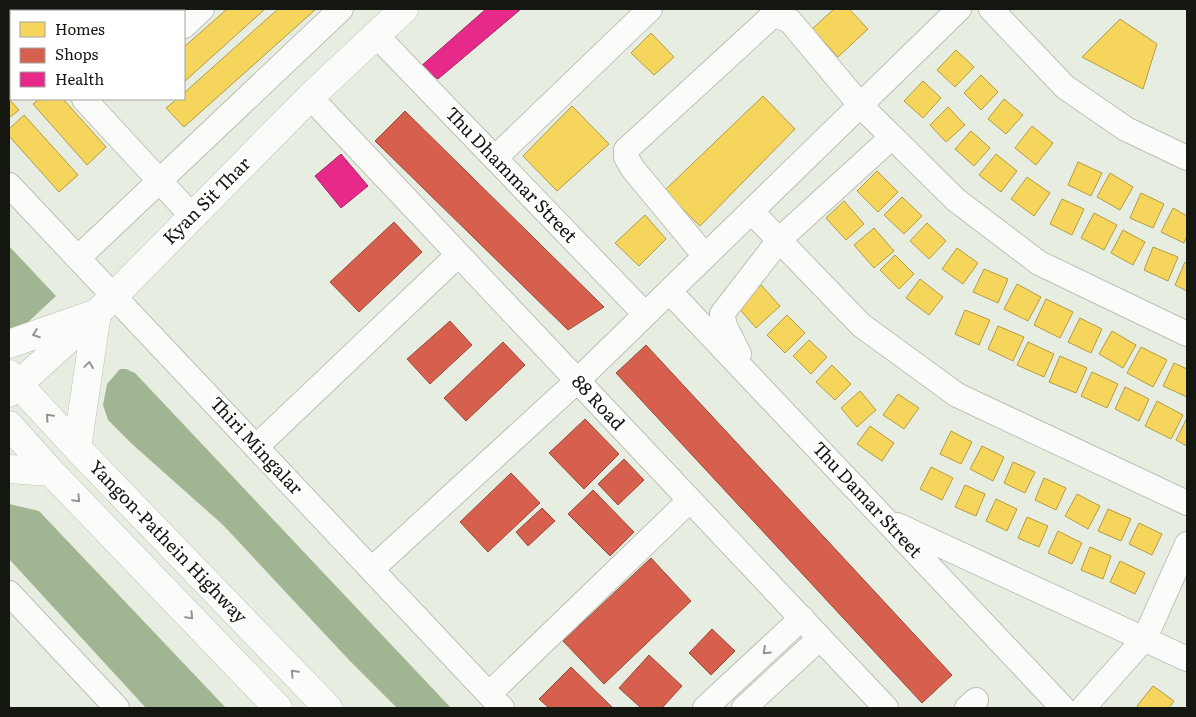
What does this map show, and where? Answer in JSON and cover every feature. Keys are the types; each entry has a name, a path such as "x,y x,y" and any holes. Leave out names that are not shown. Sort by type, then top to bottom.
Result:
{"main road":[{"name":"Kyan Sit Thar","path":"12,384 105,304 310,97 404,9"},
{"path":"9,344 105,304"},
{"path":"77,448 105,304"},
{"name":"Yangon-Pathein Highway","path":"12,384 77,448 328,708"},
{"name":"Yangon-Pathein Highway","path":"9,425 51,472 278,708"},
{"path":"9,469 51,472"}],"street":[{"path":"185,25 202,9"},
{"path":"78,258 341,9"},
{"path":"495,158 650,9"},
{"path":"372,569 577,381 960,9"},
{"path":"991,9 1065,87 1126,129 1187,158"},
{"path":"705,256 633,169 626,157 626,150 772,16 780,16 790,22 861,106 956,200 1039,263 1187,334"},
{"name":"Thu Dhammar Street","path":"376,35 645,314"},
{"name":"88 Road","path":"310,97 886,708"},
{"path":"96,103 192,216"},
{"path":"750,377 725,326 722,314 780,239 892,137"},
{"name":"Thiri Mingalar","path":"9,185 78,258 105,304 256,447 496,701"},
{"path":"752,212 861,325 957,395 1187,502"},
{"path":"256,447 458,255"},
{"name":"Thu Damar Street","path":"670,292 1064,708"},
{"path":"496,701 690,500"},
{"path":"886,520 1187,658"},
{"path":"1082,708 1144,638 1187,544"},
{"path":"9,592 117,708"},
{"path":"705,708 802,618"},
{"path":"744,708 820,638"}],"shaded area":[{"path":"9,246 56,296 11,338 9,335"},
{"path":"120,369 126,369 135,373 451,708 397,708 349,660 223,525 132,444 108,420 103,405 107,384"},
{"path":"9,504 39,511 226,708 146,708 9,559"}],"building: Homes":[{"path":"227,9 265,9 185,81 185,46"},
{"path":"278,9 316,9 184,127 166,108 176,100 185,100 185,92"},
{"path":"834,9 849,9 868,29 838,57 812,29"},
{"path":"1120,19 1157,44 1143,89 1082,57"},
{"path":"651,33 674,57 654,75 631,53"},
{"path":"9,43 10,83 9,82"},
{"path":"956,50 974,67 955,87 937,70"},
{"path":"981,75 998,92 981,110 964,93"},
{"path":"923,81 941,98 923,118 904,101"},
{"path":"763,96 795,129 700,226 664,191"},
{"path":"9,99 19,110 9,118"},
{"path":"1004,99 1023,115 1006,134 988,119"},
{"path":"38,100 64,100 106,147 87,165 33,104"},
{"path":"572,106 609,144 557,191 523,156"},
{"path":"948,107 965,125 946,142 930,125"},
{"path":"24,115 78,175 59,192 9,136 9,129"},
{"path":"1032,126 1053,143 1036,165 1015,148"},
{"path":"971,131 990,148 974,166 955,149"},
{"path":"996,154 1017,171 1001,192 979,175"},
{"path":"1078,162 1102,173 1091,196 1068,185"},
{"path":"877,171 898,192 878,212 857,191"},
{"path":"1110,173 1133,187 1120,210 1097,197"},
{"path":"1027,177 1050,193 1034,216 1011,199"},
{"path":"1141,193 1164,204 1153,228 1130,218"},
{"path":"902,197 922,216 904,234 884,215"},
{"path":"1062,199 1084,209 1072,235 1050,224"},
{"path":"844,201 864,224 846,240 826,218"},
{"path":"1173,208 1187,216 1187,236 1184,243 1161,232"},
{"path":"1094,213 1117,225 1104,250 1081,238"},
{"path":"645,215 666,239 639,266 615,243"},
{"path":"927,223 946,241 929,259 910,241"},
{"path":"874,228 894,251 874,268 854,245"},
{"path":"1123,230 1145,242 1133,265 1111,253"},
{"path":"1153,247 1178,257 1168,281 1144,270"},
{"path":"957,248 978,263 963,284 942,269"},
{"path":"895,255 914,274 899,289 880,270"},
{"path":"1185,262 1187,263 1187,291 1175,285"},
{"path":"984,269 1008,279 998,303 973,292"},
{"path":"920,279 943,297 929,315 906,298"},
{"path":"1017,284 1041,297 1028,321 1004,309"},
{"path":"761,285 780,306 756,328 737,306"},
{"path":"1046,299 1073,312 1060,338 1034,325"},
{"path":"965,310 990,320 979,345 955,334"},
{"path":"787,315 805,333 785,353 767,335"},
{"path":"1080,318 1102,329 1091,353 1068,342"},
{"path":"998,326 1024,337 1013,361 988,349"},
{"path":"1112,331 1136,345 1123,368 1099,354"},
{"path":"809,340 827,357 811,374 793,356"},
{"path":"1028,342 1054,354 1044,377 1017,365"},
{"path":"1141,347 1167,360 1153,387 1127,373"},
{"path":"1060,356 1087,368 1076,393 1049,382"},
{"path":"1174,363 1187,369 1187,397 1163,386"},
{"path":"832,365 851,384 835,400 816,382"},
{"path":"1092,372 1118,384 1107,408 1081,396"},
{"path":"1125,387 1149,399 1139,421 1115,409"},
{"path":"860,391 876,410 857,427 841,408"},
{"path":"898,394 919,408 904,429 883,415"},
{"path":"1157,401 1183,415 1171,439 1145,426"},
{"path":"1187,418 1187,446 1176,440"},
{"path":"870,426 894,443 882,461 857,444"},
{"path":"951,431 972,442 961,464 940,454"},
{"path":"982,446 1004,457 993,481 970,469"},
{"path":"1013,462 1035,472 1025,493 1004,483"},
{"path":"931,467 953,478 942,500 920,489"},
{"path":"1044,478 1066,488 1056,510 1035,500"},
{"path":"965,485 985,494 976,516 955,507"},
{"path":"1077,494 1100,506 1088,529 1065,516"},
{"path":"996,499 1017,509 1007,531 986,521"},
{"path":"1108,509 1131,519 1121,541 1098,531"},
{"path":"1027,517 1048,526 1039,547 1018,538"},
{"path":"1139,523 1162,534 1152,555 1129,544"},
{"path":"1058,531 1082,543 1072,564 1048,553"},
{"path":"1090,547 1111,556 1103,579 1081,570"},
{"path":"1120,561 1145,573 1135,594 1110,582"},
{"path":"1153,686 1174,701 1169,708 1139,708 1137,706"}],"building: Shops":[{"path":"405,111 604,307 568,330 375,141"},
{"path":"394,222 422,252 359,312 330,282"},
{"path":"450,321 472,345 430,384 407,359"},
{"path":"503,342 525,365 466,421 444,398"},
{"path":"646,345 952,675 922,703 616,373"},
{"path":"585,419 619,454 584,489 549,453"},
{"path":"624,459 644,480 618,505 598,484"},
{"path":"511,473 540,503 488,552 460,522"},
{"path":"593,490 634,532 610,556 568,514"},
{"path":"542,508 555,521 528,546 516,532"},
{"path":"651,558 691,601 604,684 563,641"},
{"path":"712,629 735,651 711,675 689,653"},
{"path":"649,655 682,686 662,708 641,708 619,688"},
{"path":"571,667 613,708 549,708 539,699"}],"building: Health":[{"path":"486,9 521,9 438,79 420,67"},
{"path":"341,154 368,186 341,208 315,176"}]}
